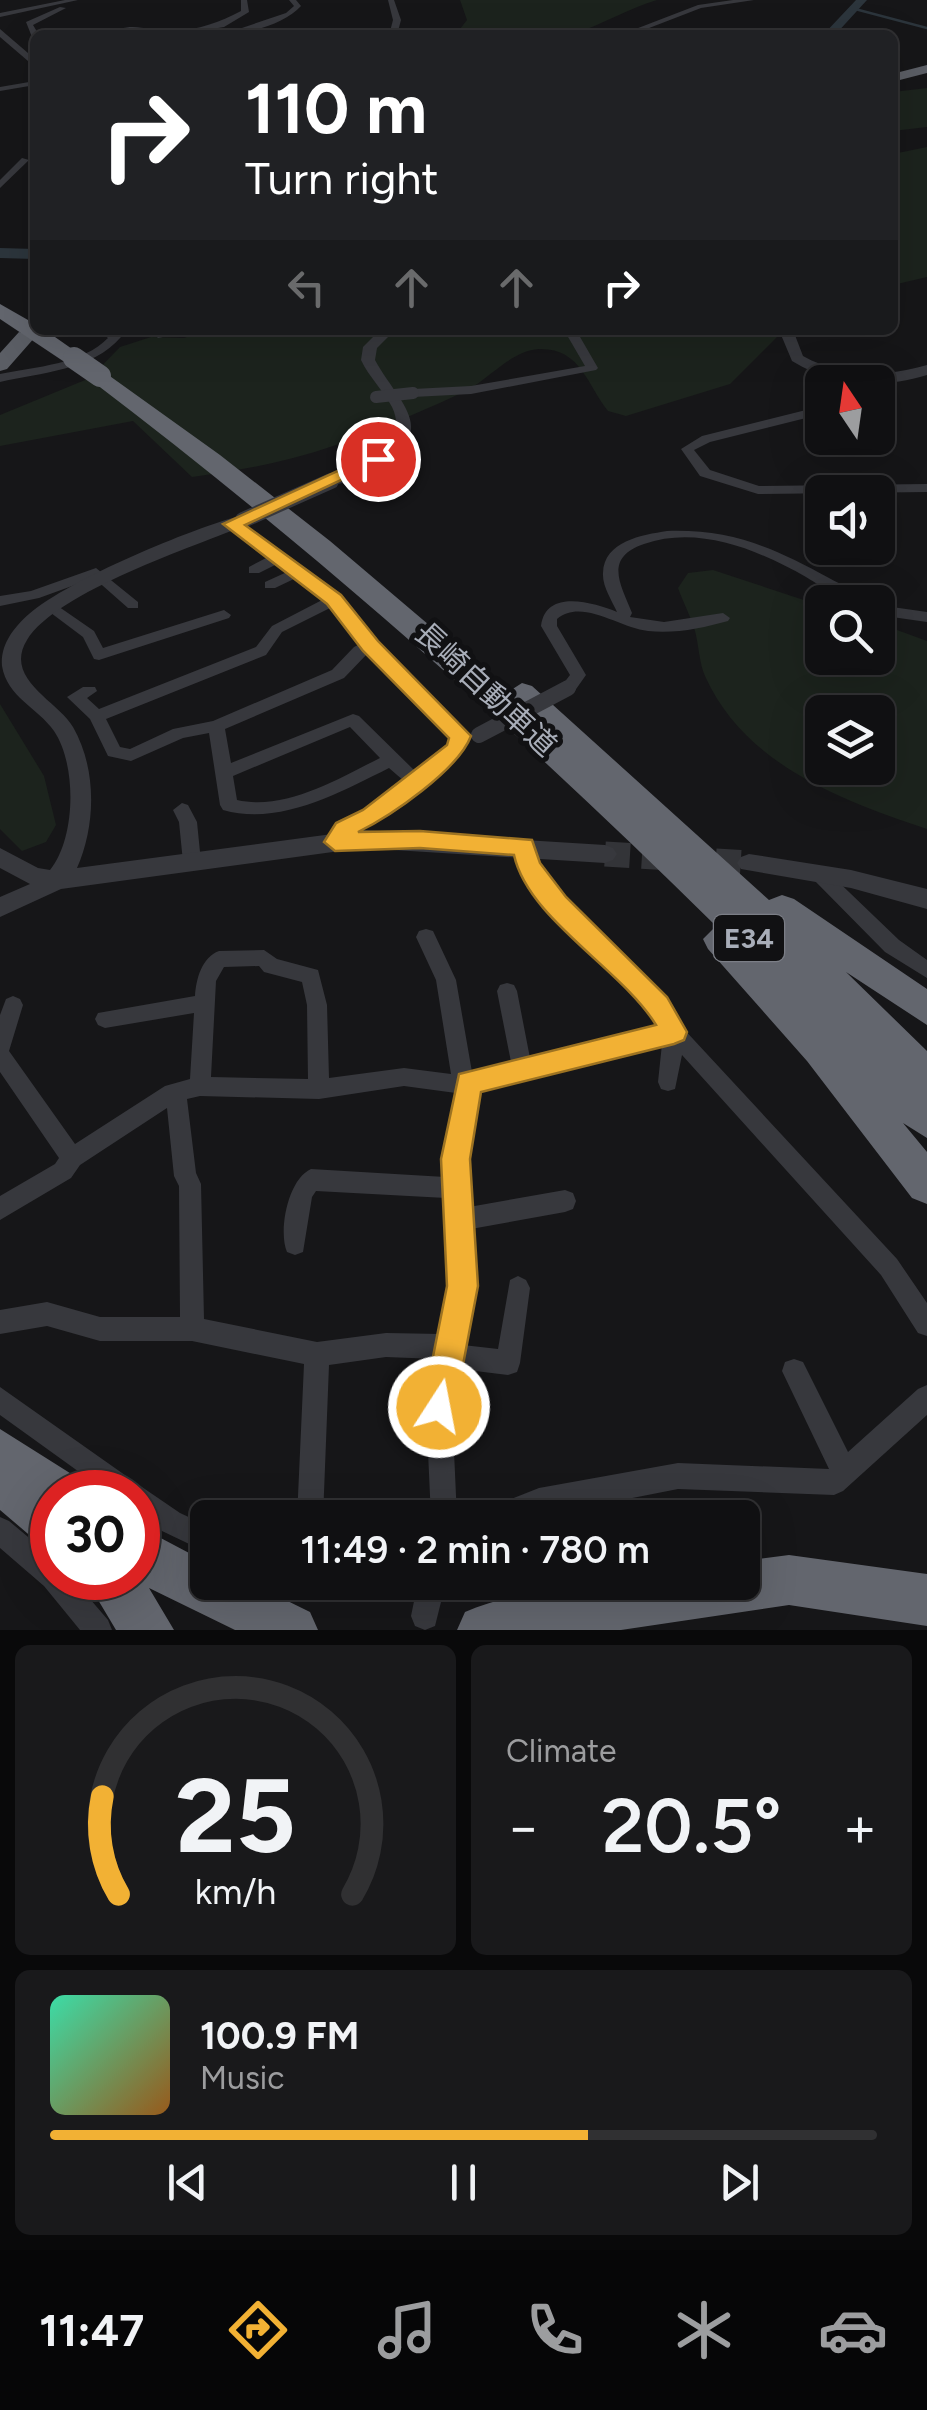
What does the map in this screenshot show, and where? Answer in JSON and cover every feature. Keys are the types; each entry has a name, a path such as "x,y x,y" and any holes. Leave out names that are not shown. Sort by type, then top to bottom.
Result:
{"highway":[{"path":"898,76 927,69"},
{"path":"0,296 20,336 0,365"},
{"name":"長崎自動車道","path":"0,310 30,327"},
{"name":"長崎自動車道","path":"44,335 95,364 256,471 499,672 758,911 927,1077"},
{"name":"長崎自動車道","path":"62,335 338,557 565,762 754,943 927,1120"},
{"path":"499,672 568,719 794,920 927,1009"},
{"path":"565,762 820,1049 927,1184"},
{"path":"0,1453 30,1474"},
{"path":"0,1478 30,1503"},
{"path":"160,1567 292,1630"},
{"path":"483,1630 644,1600 790,1580 914,1602"},
{"path":"126,1600 148,1630"}],"street":[{"path":"30,59 2,33 0,18 75,0"},
{"path":"187,30 228,22 246,12 244,0"},
{"path":"264,30 295,10 298,6 292,0"},
{"path":"391,0 397,20 394,30"},
{"path":"637,30 695,8 751,0"},
{"path":"32,30 29,24 58,14 62,9 57,6"},
{"path":"0,89 30,84"},
{"path":"9,160 30,160"},
{"path":"0,185 30,160"},
{"path":"0,378 102,351 115,337 112,335"},
{"path":"0,908 56,880 71,850 81,806 76,757 62,726 15,678 11,657 19,635 52,607 107,580 378,459 402,436 406,424 401,409 368,360 370,347 383,335"},
{"path":"376,397 536,381 592,368 573,335"},
{"path":"787,335 788,345 809,365"},
{"path":"895,379 927,370"},
{"path":"805,414 706,439 687,449 705,473 758,490 927,488"},
{"path":"238,522 334,600 370,646 470,736"},
{"path":"620,620 625,613 610,577 610,566 634,542 666,535 743,542 828,585"},
{"path":"254,570 280,558"},
{"path":"270,586 300,571"},
{"path":"0,600 34,595 96,572 133,606"},
{"path":"96,716 261,651 277,629 334,600"},
{"path":"335,842 344,829 371,816 470,736 568,688 578,675 549,626 550,616 564,606 575,604 620,620 663,627 722,618"},
{"path":"52,607 90,634 98,655 224,615"},
{"path":"895,612 927,617"},
{"path":"89,691 75,697 96,716 114,752 131,756 179,733 216,726 338,674 359,651 370,646"},
{"path":"224,773 353,720 415,781"},
{"path":"216,726 229,805 242,811 319,795 391,760"},
{"path":"182,810 188,822 192,862"},
{"path":"0,857 33,876 56,880 335,842 420,840 605,854"},
{"path":"524,846 529,866 557,904 658,1005 674,1032 889,1267 927,1324"},
{"path":"749,863 927,898"},
{"path":"819,874 892,946 927,970"},
{"path":"426,937 446,980 466,1082 455,1159 463,1286 439,1407 443,1500"},
{"path":"192,1329 190,1184 185,1176 188,1089 206,980 219,959 264,958 271,966 311,976 317,1005 319,1089"},
{"path":"507,991 522,1068"},
{"path":"105,1019 203,1003"},
{"path":"13,1005 0,1052 72,1158"},
{"path":"0,1210 63,1171 72,1158 188,1089 319,1089 404,1076 466,1082 674,1032"},
{"path":"668,1082 674,1032"},
{"path":"295,1244 301,1193 311,1180 457,1188"},
{"path":"459,1220 565,1201"},
{"path":"0,1322 47,1314 100,1329 192,1329 316,1354 386,1345 508,1363 518,1288"},
{"path":"311,1500 316,1354"},
{"path":"794,1372 844,1472"},
{"path":"540,1500 678,1476 834,1482 927,1398"},
{"path":"0,1400 98,1470"},
{"path":"160,1514 190,1531"},
{"path":"0,1530 30,1556"},
{"path":"74,1600 98,1630"},
{"path":"425,1616 428,1600"}],"shaded area":[{"path":"460,0 657,0 584,30 460,29 467,20"},
{"path":"927,88 927,127 898,130 898,91"},
{"path":"927,147 927,277 898,284 898,153"},
{"path":"779,335 730,384 626,416 608,411 574,361 553,350 539,349 513,358 461,393 389,425 334,446 254,467 192,477 133,421 0,446 0,415 90,378 120,347 151,337"},
{"path":"713,570 805,600 805,675 895,675 895,629 927,641 927,829 818,785 895,785 895,695 805,695 805,778 770,756 722,707 703,671 695,631 678,588 688,573"},
{"path":"0,704 44,776 56,825 46,842 22,851 0,829"}],"waterway":[{"path":"834,30 862,0"},
{"path":"855,9 927,28"},
{"path":"0,253 30,254"}],"tunnel":[{"path":"605,854 749,863"}],"route":[{"path":"378,459 232,524 311,579 334,600 370,646 461,736 456,750 371,816 344,829 335,842 420,840 524,846 529,866 557,904 658,1005 674,1032 469,1082 470,1099 455,1159 463,1286 439,1407"}]}
